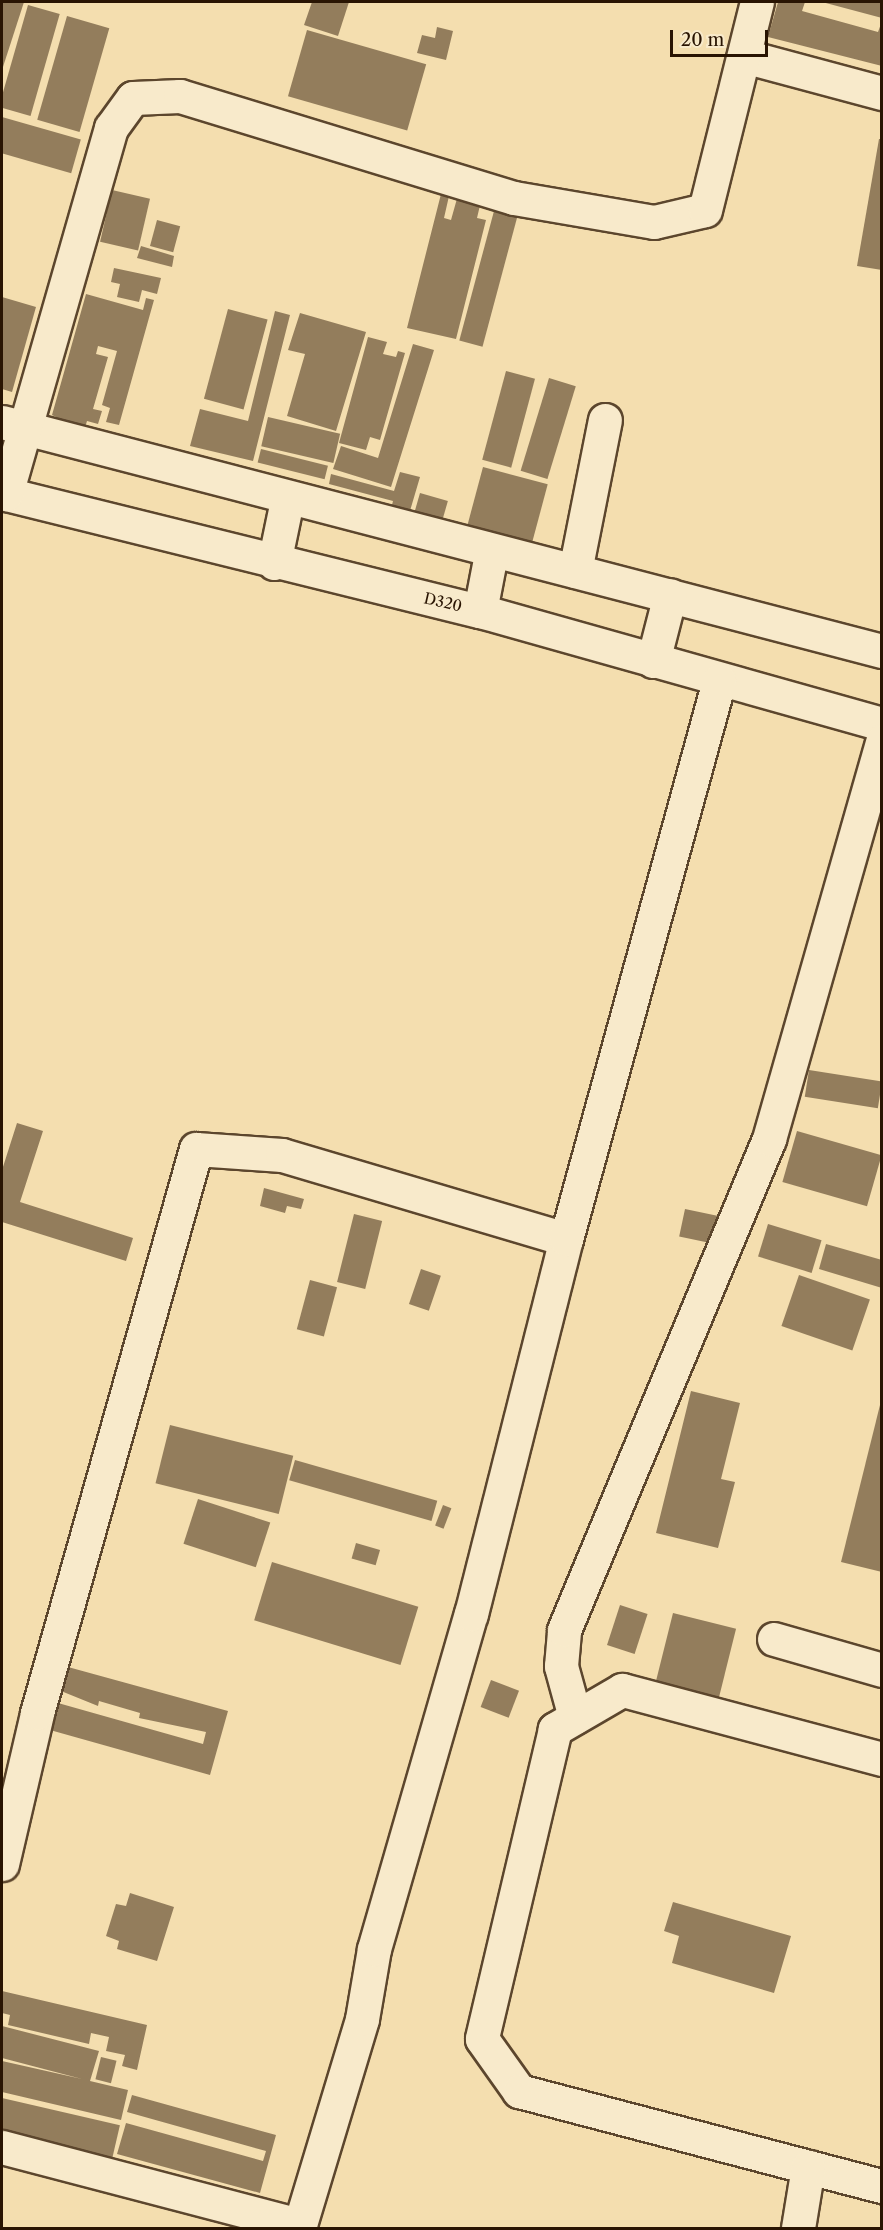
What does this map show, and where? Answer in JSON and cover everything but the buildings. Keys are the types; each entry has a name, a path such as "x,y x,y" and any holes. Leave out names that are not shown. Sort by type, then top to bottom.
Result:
{"street":[{"path":"4,494 14,425 111,128 133,98 180,96 514,198 654,222 705,210 757,2"},
{"path":"744,56 882,93"},
{"path":"575,571 605,420"},
{"path":"14,425 491,554 575,571 882,651"},
{"name":"D320","path":"4,494 274,563 480,611 719,681 882,724"},
{"path":"274,563 287,500"},
{"path":"480,611 491,554"},
{"path":"653,661 670,595"},
{"path":"2,2147 299,2227 362,2019 374,1949 471,1614 566,1239 719,681"},
{"path":"575,1717 561,1666 564,1630 769,1139 882,741"},
{"path":"2,1864 40,1702 196,1149 282,1155 566,1239"},
{"path":"774,1639 882,1670"},
{"path":"882,1759 622,1690 555,1729 482,2039 519,2091 882,2186"},
{"path":"798,2229 808,2167"}]}
